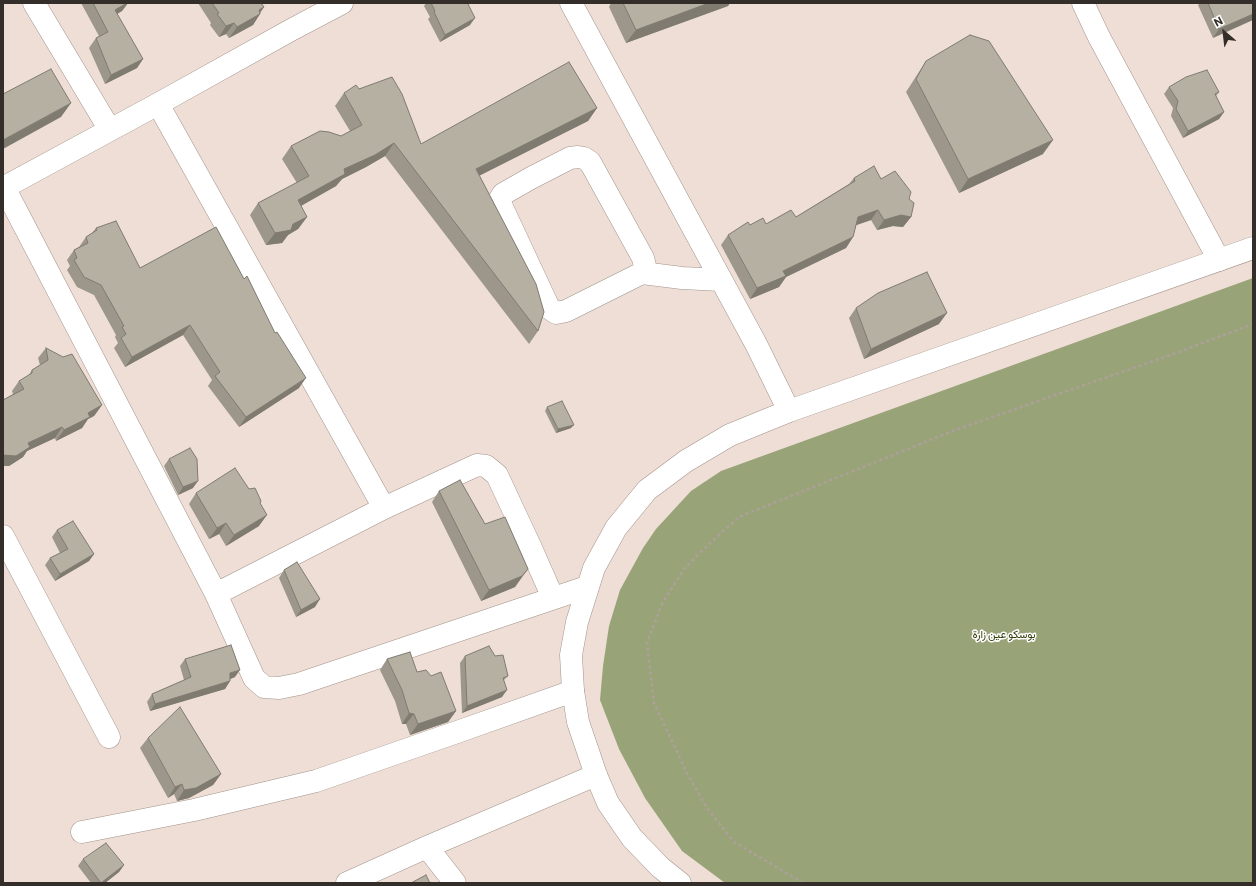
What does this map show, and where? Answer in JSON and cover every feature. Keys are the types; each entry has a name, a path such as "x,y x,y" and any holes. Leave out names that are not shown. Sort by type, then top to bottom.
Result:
{"street":[{"path":"34,3 110,130"},
{"path":"342,3 3,187 216,594 254,678 264,687 279,688 298,684 587,587"},
{"path":"571,3 756,344 789,411"},
{"path":"1083,3 1099,37 1219,260"},
{"path":"158,104 384,508"},
{"path":"642,273 645,266 643,258 590,162 584,158 570,158 503,194 500,199 501,205 549,308 556,313 566,311 642,273 682,278 721,280"},
{"path":"680,883 660,867 632,838 608,803 596,775 578,722 573,690 571,655 576,622 594,568 616,528 647,490 686,461 730,435 789,411 1253,248"},
{"path":"216,594 384,508 477,465 486,466 497,476 532,548 553,598"},
{"path":"3,536 109,737"},
{"path":"82,832 194,810 316,781 573,690"},
{"path":"347,883 596,775"},
{"path":"427,847 455,883"}],"path":[{"path":"803,883 734,842 707,808 690,779 654,703 648,642 663,602 684,569 739,517 955,430 1161,358 1253,324"}],"green space":[{"name":"بوسكو عين زارة","path":"1253,278 1253,883 725,883 682,851 645,798 619,749 600,700 609,626 620,590 643,548 656,529 691,491 721,471"}],"building":[{"path":"93,3 127,3 115,10 143,59 111,75 96,38 108,32"},
{"path":"212,3 261,3 264,7 259,10 260,14 237,27 234,23 226,26 217,14 219,13"},
{"path":"431,3 469,3 468,4 475,18 445,35"},
{"path":"623,3 709,3 636,30"},
{"path":"1208,3 1253,3 1253,14 1219,29"},
{"path":"970,35 989,41 1053,140 968,179 916,79 926,61"},
{"path":"569,62 597,108 476,169 536,284 544,312 538,331 394,143 375,155 344,169 345,174 298,200 307,217 293,224 291,230 275,233 258,203 309,176 291,146 320,131 341,136 362,125 344,93 356,85 359,89 392,77 402,94 421,144"},
{"path":"51,69 71,103 3,140 3,94"},
{"path":"1207,70 1219,92 1215,94 1224,112 1188,131 1176,109 1178,101 1169,87 1186,77"},
{"path":"874,166 881,179 895,171 911,192 909,199 914,203 911,217 901,215 884,220 878,210 858,217 853,237 783,271 786,276 757,288 728,235 748,222 750,225 763,218 766,224 791,210 796,217 855,181 854,178"},
{"path":"116,221 140,268 216,227 244,279 247,276 275,333 277,332 306,378 246,417 215,376 220,372 190,325 132,357 121,338 126,334 122,327 124,326 101,285 84,277 74,260 77,258 74,250 88,243 86,237 97,230 96,228"},
{"path":"927,272 947,313 871,349 856,308 878,293"},
{"path":"46,348 63,357 72,354 102,405 88,413 90,417 64,430 62,427 28,443 30,447 16,456 3,455 3,400 24,389 19,381 32,373 32,370 48,360"},
{"path":"562,401 574,425 558,429 547,407"},
{"path":"190,448 197,459 198,481 183,487 169,459"},
{"path":"235,468 249,489 255,488 261,501 260,503 267,515 234,535 226,523 217,528 196,493"},
{"path":"460,480 485,524 505,517 528,569 522,576 489,590 439,491"},
{"path":"73,521 94,554 60,574 50,558 68,549 57,530"},
{"path":"297,562 320,599 301,610 284,570"},
{"path":"231,645 240,670 230,673 230,681 155,704 152,694 191,677 185,659"},
{"path":"489,646 495,656 503,655 508,676 503,678 507,690 467,706 465,656"},
{"path":"410,652 417,672 426,670 431,676 441,672 456,711 418,724 414,714 409,713 402,690 387,659"},
{"path":"180,707 221,774 196,788 184,790 182,784 175,787 148,738"},
{"path":"106,843 124,865 101,883 83,859"},
{"path":"426,875 430,883 411,883"}]}
